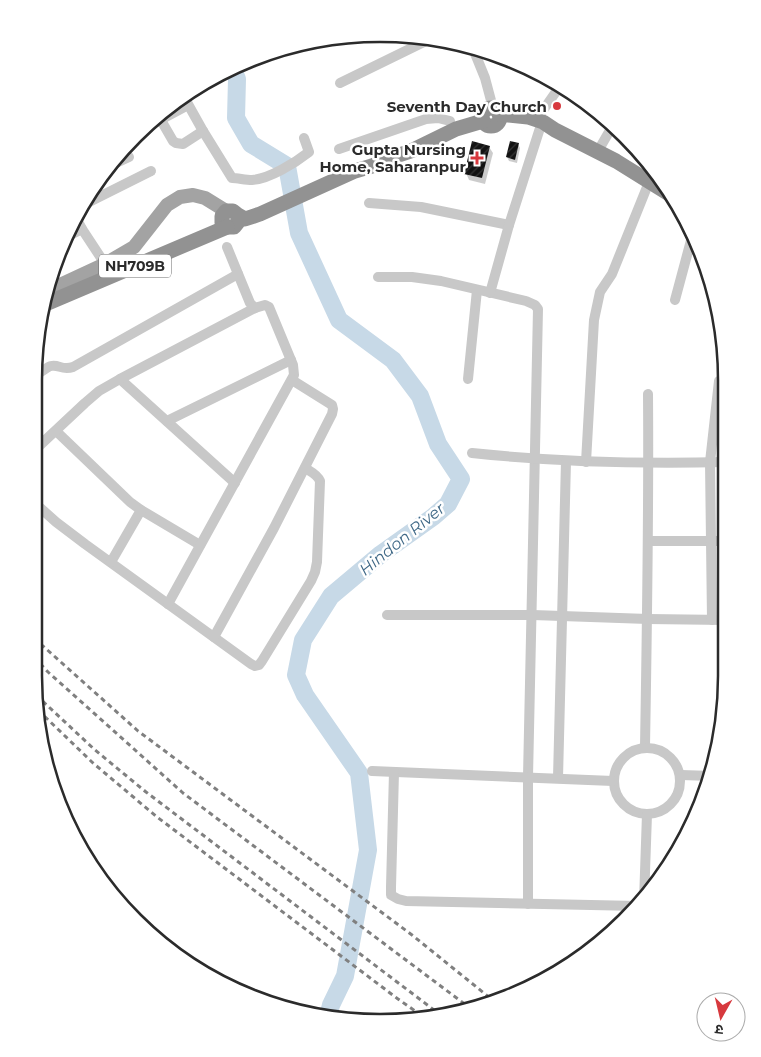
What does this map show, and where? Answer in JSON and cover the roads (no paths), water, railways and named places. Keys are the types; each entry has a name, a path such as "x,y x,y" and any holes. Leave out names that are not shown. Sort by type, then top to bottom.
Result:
{"highway":[{"path":"232,213 246,219 260,214 355,171 372,166 456,129 491,116"},
{"path":"387,159 408,144 450,122 491,116 544,126 650,176"},
{"name":"NH709B","path":"52,301 227,227 231,227 238,222 232,213"}],"main road":[{"path":"56,287 105,264 134,247 167,205 180,197 193,195 205,198 232,213"}],"street":[{"path":"340,83 419,44"},
{"path":"476,56 485,78 491,116"},
{"path":"490,293 509,225 557,93"},
{"path":"187,103 202,131 232,178 253,180 274,173 296,162 309,152 304,138"},
{"path":"339,149 426,119 438,118 450,122"},
{"path":"162,122 173,141 179,144 183,144 202,131"},
{"path":"598,151 609,132"},
{"path":"125,159 129,157"},
{"path":"95,199 151,171"},
{"path":"586,462 596,306 600,292 612,274 651,178"},
{"path":"369,203 421,207 509,225"},
{"path":"80,225 105,264"},
{"path":"77,232 82,229"},
{"path":"676,300 691,246"},
{"path":"227,247 250,303 255,308"},
{"path":"42,371 52,366 64,369 73,366 238,274"},
{"path":"378,278 412,277 441,281 526,301 535,305 538,309 533,616 528,777 528,904"},
{"path":"468,379 477,290"},
{"path":"42,443 99,391 120,378 255,308 265,305 269,307 291,360 294,375 168,604"},
{"path":"167,421 291,360"},
{"path":"120,378 235,482"},
{"path":"214,638 332,414 332,405 292,380"},
{"path":"712,620 710,462 718,381"},
{"path":"645,747 648,619 648,394"},
{"path":"56,431 121,494 141,510 200,545"},
{"path":"472,453 535,460 586,462 718,462"},
{"path":"558,778 566,461"},
{"path":"42,509 70,534 255,666 259,665 312,580 315,572 320,482 315,473 305,468"},
{"path":"111,562 141,510"},
{"path":"648,541 718,541"},
{"path":"387,615 563,616 718,620"},
{"path":"645,747 664,751 668,754 678,766 681,775 680,787 676,798 669,807 659,812 647,814 627,808 615,791 613,781 619,762 634,750 645,747"},
{"path":"372,771 613,781"},
{"path":"394,772 391,895 398,899 406,901 629,906"},
{"path":"681,775 704,776"},
{"path":"644,888 647,814"}],"waterway":[{"name":"Hindon River","path":"235,75 237,79 236,118 251,144 287,166 299,233 339,320 393,360 420,396 438,444 461,479 448,504 381,554 331,596 303,640 296,675 305,695 359,773 368,850 345,976 330,1011"}],"railway":[{"path":"42,645 138,731 412,935 489,997"},
{"path":"42,666 183,793 464,1004"},
{"path":"43,702 95,750 146,792 434,1010"},
{"path":"45,716 93,763 157,817 418,1013"}],"place":[{"name":"Seventh Day Church","path":"557,106"},
{"name":"Gupta Nursing Home, Saharanpur","path":"477,158"}]}
